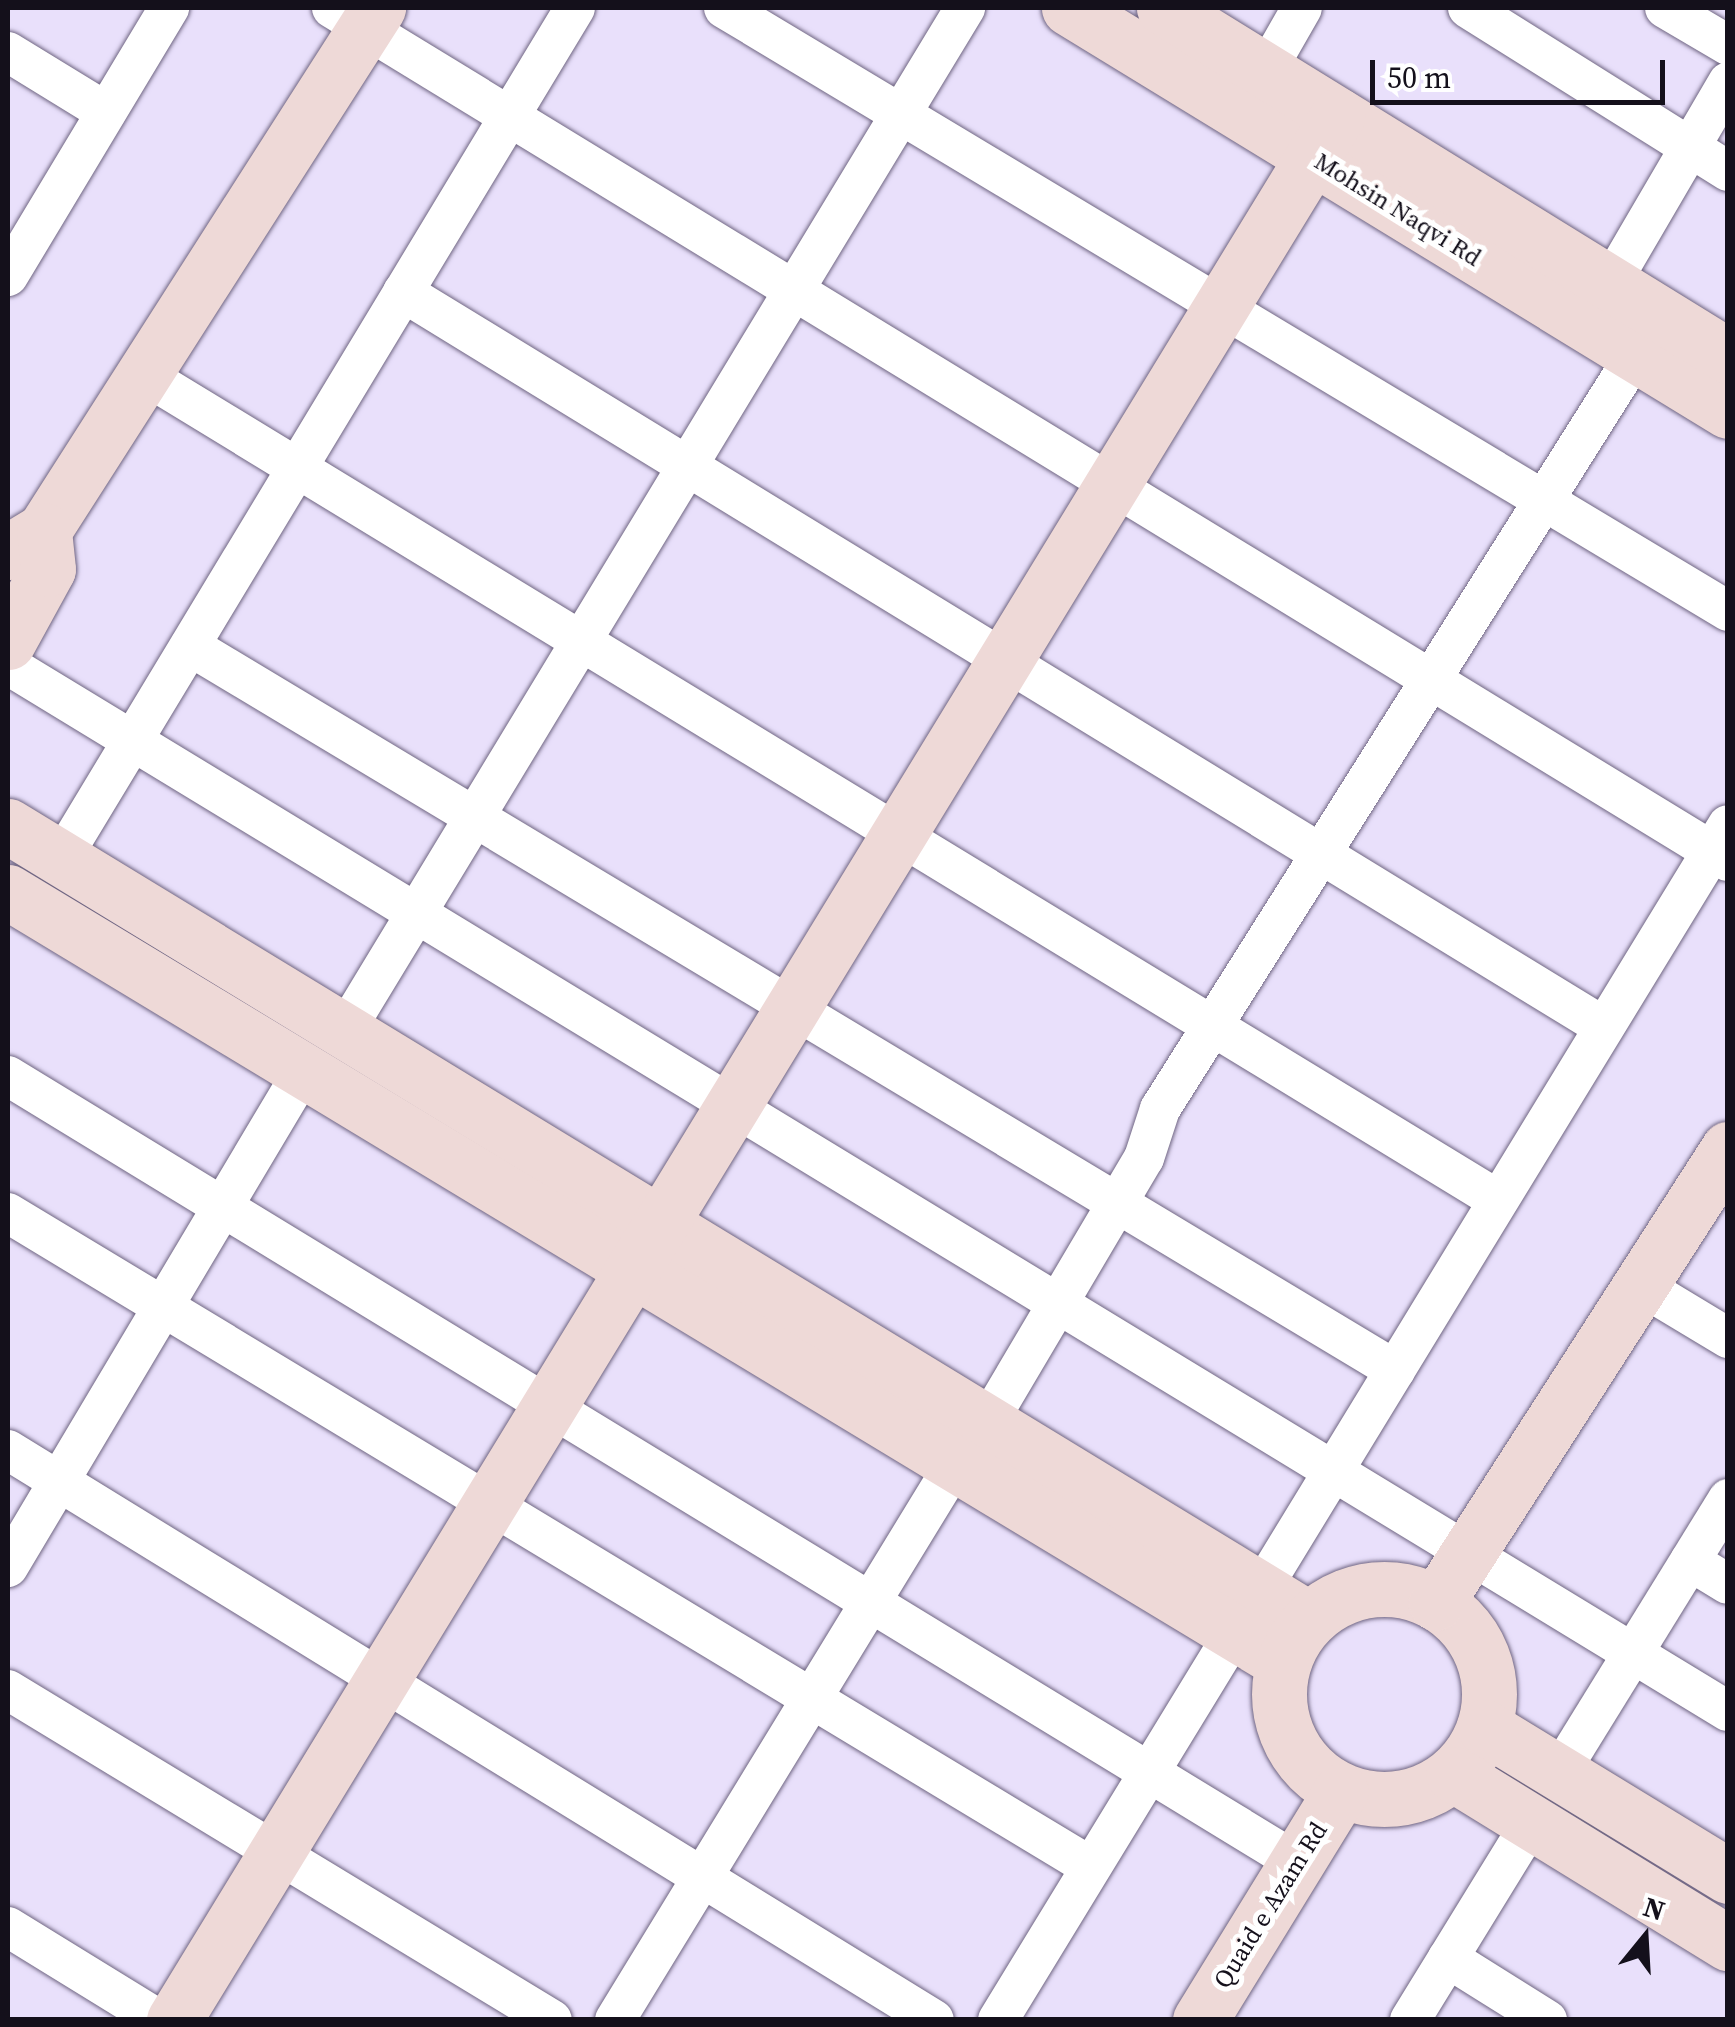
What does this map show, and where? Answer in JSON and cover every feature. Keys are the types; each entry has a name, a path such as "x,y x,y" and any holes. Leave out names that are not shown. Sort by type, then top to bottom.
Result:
{"street":[{"path":"8,276 169,8"},
{"path":"61,860 575,8"},
{"path":"724,8 1728,611"},
{"path":"8,1567 222,1207 416,913 965,8"},
{"name":"Mohsin Naqvi Rd","path":"1069,8 1325,135 1610,286 1728,356"},
{"name":"Mohsin Naqvi Rd","path":"1164,8 1267,69 1325,135 1635,356 1728,411"},
{"path":"1267,69 1302,8"},
{"path":"1468,8 1728,171"},
{"path":"1665,8 1728,45"},
{"path":"8,642 48,568 26,541 143,374 358,14 510,116 1431,679 1722,846 1604,1028 998,2020"},
{"path":"8,52 106,112"},
{"path":"1610,286 1728,82"},
{"path":"174,2020 1325,135"},
{"path":"403,292 1604,1028"},
{"path":"614,2020 1058,1304 1118,1203 1160,1109 1635,356"},
{"path":"143,374 1498,1200"},
{"path":"190,646 1395,1370"},
{"path":"8,665 1728,1711"},
{"path":"8,826 61,860 324,1052 1296,1640"},
{"path":"13,907 324,1052"},
{"path":"8,1076 1296,1862"},
{"path":"1436,1603 1728,1149"},
{"path":"8,1212 1091,1868"},
{"path":"1640,1286 1728,1338"},
{"path":"8,1450 934,2020"},
{"path":"1559,1772 1728,1499"},
{"path":"1690,1561 1728,1584"},
{"path":"1370,1590 1436,1603 1479,1650 1484,1727 1453,1774 1418,1794 1379,1800 1340,1791 1291,1744 1280,1713 1296,1640 1370,1590"},
{"path":"8,1690 552,2020"},
{"path":"1484,1727 1728,1876"},
{"path":"1453,1774 1728,1943"},
{"name":"Quaid e Azam Rd","path":"1200,2020 1340,1791"},
{"path":"1410,2020 1531,1823"},
{"path":"8,1927 158,2020"},
{"path":"1448,1958 1547,2020"}]}
